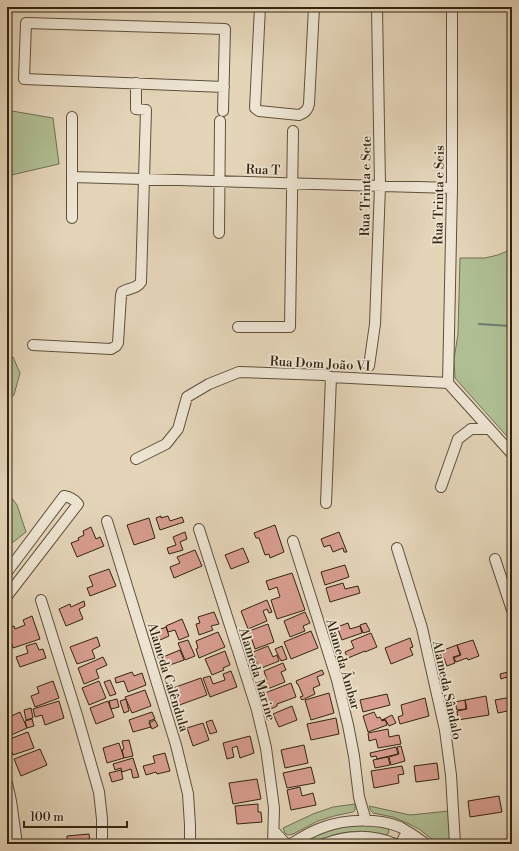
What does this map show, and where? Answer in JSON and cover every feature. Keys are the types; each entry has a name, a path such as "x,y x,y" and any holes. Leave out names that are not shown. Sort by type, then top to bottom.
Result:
{"street":[{"path":"260,7 255,108 259,111 299,114 302,114 307,110 309,104 314,7"},
{"name":"Rua Trinta e Sete","path":"369,366 375,324 380,186 377,7"},
{"name":"Rua Trinta e Seis","path":"448,384 452,188 452,7"},
{"path":"219,233 224,87 225,29 26,23 24,79 224,87"},
{"path":"32,346 111,349 118,343 122,292 139,285 141,282 146,110 136,109 136,84"},
{"path":"72,116 72,218"},
{"path":"238,327 290,327 293,132"},
{"name":"Rua T","path":"72,177 452,188"},
{"name":"Rua Dom João VI","path":"136,459 166,444 178,429 187,397 209,384 239,372 448,384"},
{"path":"326,503 328,376"},
{"path":"448,384 512,454"},
{"path":"441,487 458,439 471,429 490,429"},
{"path":"7,572 64,496 72,498 78,504 7,596"},
{"name":"Alameda Calêndula","path":"107,521 178,752 188,794 190,844"},
{"name":"Alameda Marine","path":"199,529 259,718 266,748 274,808 273,844"},
{"name":"Alameda Âmbar","path":"293,541 337,680 351,741 359,797 366,821"},
{"name":"Alameda Sândalo","path":"397,548 422,628 445,730 451,775 454,843"},
{"path":"495,559 512,610"},
{"path":"41,600 76,712 98,792 102,819 102,844"},
{"path":"7,783 16,843"},
{"name":"Alameda Âmbar","path":"351,822 359,797"},
{"path":"291,844 306,834 324,826 340,822 366,821 394,825 414,835 426,844"},
{"path":"324,844 336,839 355,837 373,838 391,842 390,837 394,825"},
{"path":"274,831 286,844"},
{"path":"401,844 408,832"}],"green space":[{"path":"7,108 12,111 53,118 59,164 7,176"},
{"path":"512,249 512,442 455,378 454,359 458,334 460,258 485,258 498,255"},
{"path":"7,357 13,357 20,373 14,395 7,400"},
{"path":"7,492 17,505 26,532 7,547"},
{"path":"355,804 355,810 353,812 318,821 293,834 288,835 285,833 283,828 313,814 333,807"},
{"path":"369,806 410,815 449,811 450,839 445,844 438,844 419,829 405,822 393,817 373,813"},
{"path":"354,823 388,827 389,832 385,835 365,832 349,832 337,834 320,840 314,844 299,844 312,836"}],"building":[{"path":"161,516 161,518 168,516 170,521 182,517 184,522 160,530 156,518"},
{"path":"149,518 155,538 134,545 127,525"},
{"path":"275,525 284,552 270,558 269,554 265,555 259,538 256,538 254,533"},
{"path":"91,527 96,539 100,537 104,546 77,557 71,543 79,540 78,538 84,535 83,531"},
{"path":"185,532 187,539 180,542 183,550 169,554 167,548 176,545 173,537"},
{"path":"339,532 347,552 344,552 343,548 333,552 330,545 324,547 321,539"},
{"path":"243,548 249,562 231,569 225,555"},
{"path":"195,550 202,566 174,578 170,567 180,563 177,557"},
{"path":"345,565 349,577 325,585 321,572"},
{"path":"109,569 116,586 90,596 87,588 93,586 89,576"},
{"path":"292,573 305,610 277,619 271,600 280,597 277,587 269,590 266,581"},
{"path":"343,583 345,589 358,586 360,593 330,602 326,588"},
{"path":"267,600 272,612 269,613 267,609 263,611 267,621 248,629 241,611"},
{"path":"84,601 85,606 79,609 83,619 66,626 59,609 70,604 71,607"},
{"path":"214,612 219,624 211,626 213,630 199,635 196,624 200,623 198,617"},
{"path":"305,612 310,623 303,626 305,631 290,637 284,621"},
{"path":"32,616 40,639 13,648 7,628 14,626 15,629 25,625 23,620"},
{"path":"182,619 189,636 179,640 175,630 168,632 166,626"},
{"path":"348,623 350,629 360,626 362,633 342,640 337,627"},
{"path":"366,623 370,631 363,633 360,625"},
{"path":"268,624 274,642 255,649 249,631"},
{"path":"166,627 169,636 160,640 156,631"},
{"path":"311,631 318,648 291,659 284,642"},
{"path":"218,632 225,647 199,658 196,649 198,648 196,641"},
{"path":"371,633 377,647 348,658 345,652 354,648 351,641"},
{"path":"97,637 100,646 92,650 95,658 77,664 70,647"},
{"path":"410,638 413,647 410,648 413,655 391,664 385,648"},
{"path":"188,640 195,656 185,660 178,643"},
{"path":"473,640 479,656 456,662 454,658 461,655 457,645"},
{"path":"36,643 39,650 43,649 46,658 20,667 16,657 28,653 26,646"},
{"path":"457,645 460,655 453,657 455,663 447,666 441,651"},
{"path":"268,646 273,657 277,655 279,661 259,669 253,652"},
{"path":"282,646 287,659 281,661 275,649"},
{"path":"180,650 184,660 167,666 163,657"},
{"path":"225,651 230,665 223,668 224,670 212,675 205,659"},
{"path":"103,657 107,665 96,670 99,678 84,684 78,668"},
{"path":"283,663 286,670 281,672 285,682 265,690 262,682 267,680 264,671"},
{"path":"322,670 324,674 317,677 320,685 313,688 315,694 302,700 300,697 303,696 296,681"},
{"path":"231,671 237,687 210,697 203,678 210,676 213,684 225,680 223,674"},
{"path":"512,671 512,695 507,677 501,679 500,674"},
{"path":"132,672 134,676 142,673 146,685 128,692 124,681 116,683 115,678"},
{"path":"201,678 207,695 174,707 169,692 174,690 173,688"},
{"path":"110,680 116,694 110,696 104,682"},
{"path":"53,681 59,698 35,707 31,696 39,693 37,687"},
{"path":"99,681 106,698 89,705 82,688"},
{"path":"291,683 296,697 277,704 277,706 271,709 265,693"},
{"path":"145,690 151,706 132,713 125,697"},
{"path":"329,693 334,713 311,720 305,700"},
{"path":"387,694 390,705 363,712 360,700"},
{"path":"486,696 489,715 458,720 457,711 467,709 465,700"},
{"path":"512,697 512,710 498,713 495,700"},
{"path":"425,698 429,716 400,724 398,717 403,715 401,705"},
{"path":"117,699 119,707 111,709 109,701"},
{"path":"126,699 129,711 124,713 120,701"},
{"path":"465,700 466,709 457,710 455,702"},
{"path":"59,701 64,718 45,725 42,715 35,717 33,709"},
{"path":"108,701 114,717 96,724 90,708"},
{"path":"292,706 297,720 279,727 273,714"},
{"path":"31,708 33,718 26,720 24,710"},
{"path":"20,712 27,728 9,736 7,731 7,718"},
{"path":"152,712 155,719 149,721 151,727 133,732 129,720"},
{"path":"374,712 377,718 380,717 382,721 385,720 387,725 368,732 363,716"},
{"path":"392,715 396,723 389,726 385,719 382,720"},
{"path":"336,718 339,734 311,740 307,724"},
{"path":"32,719 34,726 27,728 25,721"},
{"path":"155,720 158,726 152,729 149,723"},
{"path":"212,720 217,732 210,734 206,722"},
{"path":"203,723 209,740 193,746 187,728"},
{"path":"388,729 389,737 399,735 401,744 378,748 376,739 369,741 368,733"},
{"path":"28,732 34,748 13,755 7,740"},
{"path":"250,736 254,753 240,758 237,746 232,748 234,757 227,759 223,743"},
{"path":"129,740 133,756 124,758 122,741"},
{"path":"119,743 124,758 107,763 103,748"},
{"path":"304,745 308,763 285,768 281,750"},
{"path":"401,746 405,761 391,765 389,757 399,754 397,747"},
{"path":"396,747 398,754 377,759 376,756 371,757 370,753"},
{"path":"40,749 47,765 21,776 14,759"},
{"path":"165,753 170,771 157,774 156,772 146,775 143,766 155,763 153,756"},
{"path":"388,757 390,765 375,768 373,760"},
{"path":"133,758 139,777 133,778 131,769 122,772 121,768 115,770 113,764"},
{"path":"437,763 439,779 416,782 414,766"},
{"path":"402,766 404,774 398,775 399,783 374,788 371,771"},
{"path":"311,767 315,783 287,788 283,773"},
{"path":"121,770 123,779 112,782 109,773"},
{"path":"257,779 261,799 233,804 229,783"},
{"path":"300,787 302,796 313,793 316,805 291,810 287,790"},
{"path":"499,796 502,812 470,817 468,801"},
{"path":"258,804 258,812 261,812 262,822 237,824 235,806"},
{"path":"89,834 90,844 67,844 67,836"},
{"path":"117,842 146,843 146,844 117,844"}],"waterway":[{"path":"479,324 512,326"}]}
